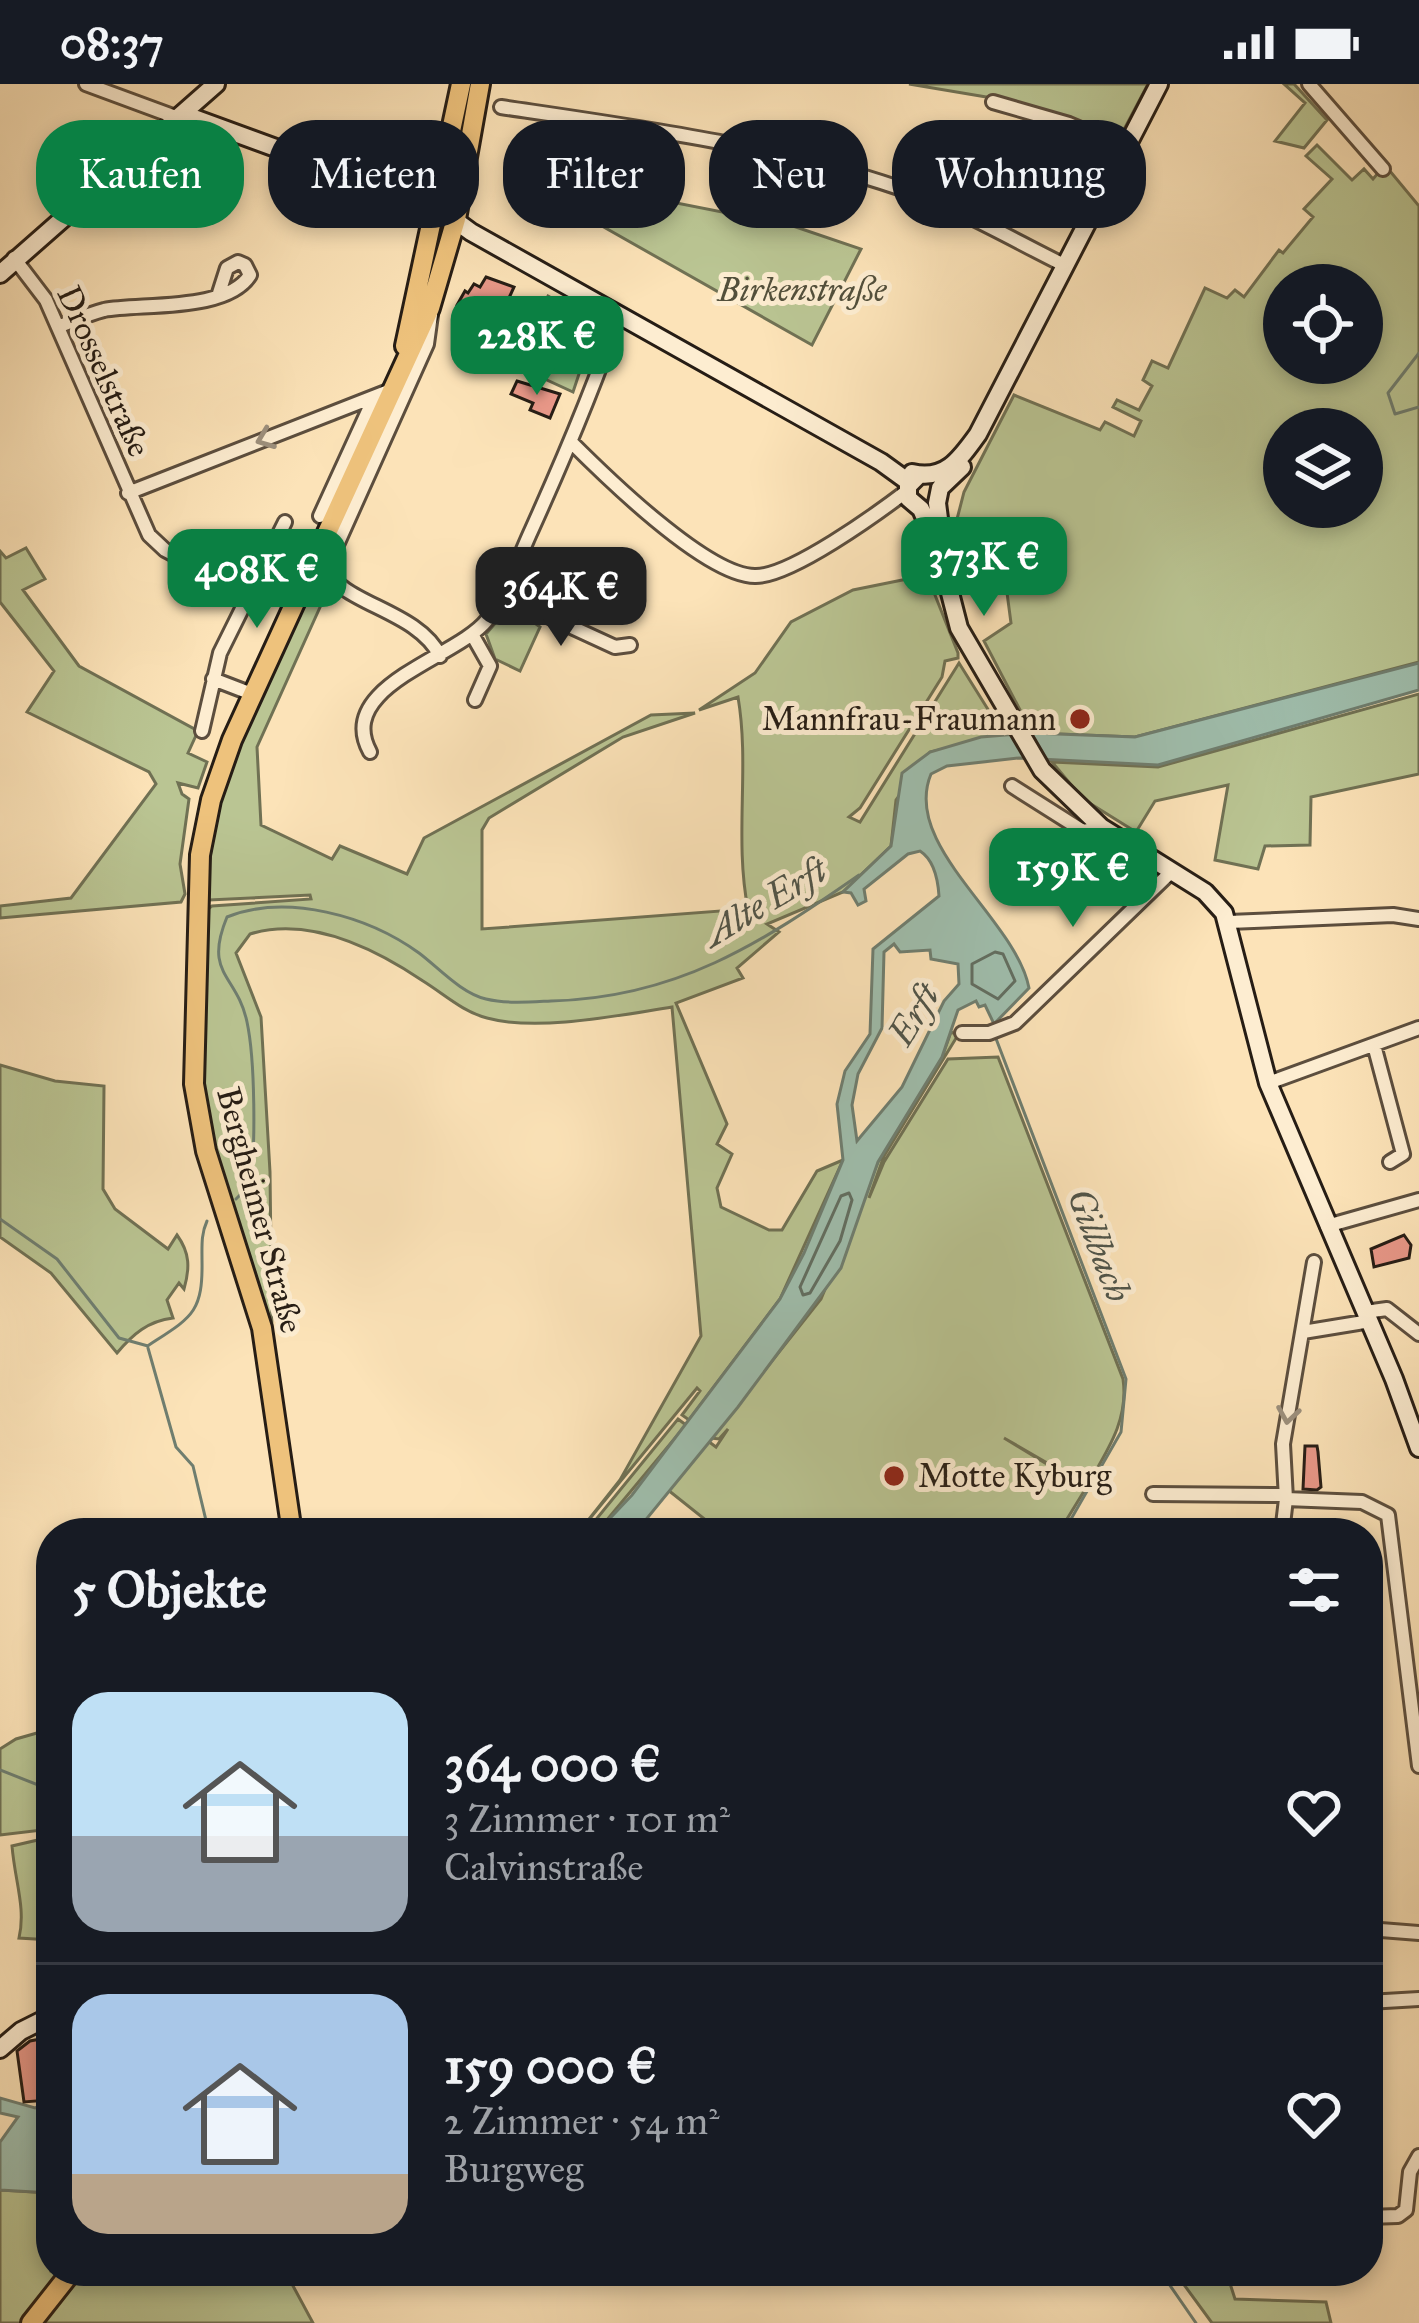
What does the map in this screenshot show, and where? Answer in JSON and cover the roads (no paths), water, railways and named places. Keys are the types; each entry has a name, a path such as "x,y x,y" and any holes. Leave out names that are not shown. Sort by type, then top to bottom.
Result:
{"main road":[{"path":"0,274 216,84"},
{"name":"Bergheimer Straße","path":"454,120 461,84"},
{"name":"Bergheimer Straße","path":"474,120 480,84"},
{"path":"1140,120 1159,84"},
{"path":"181,116 268,147"},
{"name":"Bergheimer Straße","path":"388,389 431,228"},
{"name":"Bergheimer Straße","path":"290,1518 262,1328 206,1151 193,1067 200,855 221,769 388,389 430,308 453,228"},
{"path":"471,228 881,462 919,493 959,628 1042,770 1100,827 1211,897 1229,922 1268,1083 1419,1448"},
{"path":"919,493 955,464 979,434 1085,228"},
{"path":"0,2049 36,2024"},
{"path":"31,2323 60,2286"}],"street":[{"path":"86,84 181,116"},
{"path":"1309,84 1383,169"},
{"path":"993,102 1055,120"},
{"path":"501,107 709,142 896,187 944,205 1066,266"},
{"name":"Drosselstraße","path":"14,258 42,292 142,525 165,550 249,594"},
{"path":"58,327 105,310 180,306 219,292"},
{"name":"Bergheimer Straße","path":"430,308 427,344 329,559 328,572 336,584 422,629 440,656"},
{"path":"370,752 364,737 376,698 391,682 473,636 502,595 571,442 619,314"},
{"path":"128,493 388,389"},
{"name":"Bergheimer Straße","path":"320,516 388,389"},
{"path":"571,442 652,517 749,576 767,574 808,555 919,493"},
{"path":"202,731 220,653 285,522"},
{"path":"502,595 615,647 630,645"},
{"path":"473,636 490,666 475,700"},
{"path":"213,679 252,694"},
{"path":"1012,786 1083,830 1100,827"},
{"path":"962,1033 1005,1029 1172,872"},
{"path":"1229,922 1393,915 1419,919"},
{"path":"1268,1083 1419,1028"},
{"path":"1374,1045 1403,1154 1390,1162"},
{"path":"1327,1226 1419,1200"},
{"path":"1284,1518 1283,1444 1314,1262"},
{"path":"1304,1332 1385,1308 1419,1334"},
{"path":"1153,1494 1286,1497 1362,1502 1380,1508 1392,1524 1419,1766"},
{"path":"1383,1930 1419,1933"},
{"path":"1383,2001 1419,1999"},
{"path":"1383,2216 1406,2210 1410,2172 1419,2156"}],"water":[{"path":"1419,663 1419,690 1158,765 1019,758 947,766 931,774 926,801 932,828 945,855 1020,962 1029,988 994,1024 985,1005 979,1007 976,1001 958,1010 942,1057 878,1162 841,1268 738,1407 647,1518 610,1518 780,1299 843,1160 837,1104 845,1071 870,1034 873,949 939,896 932,865 920,851 908,854 864,889 866,901 858,905 851,893 843,892 891,846 902,773 930,752 981,737 1032,733 1135,737","holes":["894,944 900,952 930,950 931,959 958,964 959,984 944,1001 902,1087 857,1141 852,1105 858,1074 882,1028 884,952"]},
{"path":"0,2098 35,2108 36,2192 0,2190 0,2142 18,2117 0,2113"}],"waterway":[{"path":"1419,353 1388,393 1395,414 1419,407"},
{"name":"Alte Erft","path":"236,1199 250,1185 253,1080 247,1022 220,963 227,917 275,907 326,912 399,940 477,996 502,1002 551,1001 638,990 715,963 859,875"},
{"name":"Gillbach","path":"995,1036 1126,1379 1121,1432 1072,1518"},
{"path":"0,1219 57,1259 119,1338 148,1346"},
{"name":"Alte Erft","path":"149,1345 185,1320 197,1303 207,1221"},
{"path":"148,1348 176,1447 193,1466 205,1518"},
{"path":"0,1770 36,1784"},
{"name":"Gillbach","path":"1170,2286 1196,2323"}],"place":[{"name":"Mannfrau-Fraumann","path":"1080,719"},
{"name":"Motte Kyburg","path":"894,1476"}],"park label":[{"name":"Birkenstraße","path":"802,290"}],"water label":[{"name":"Erft","path":"914,1015"}]}
